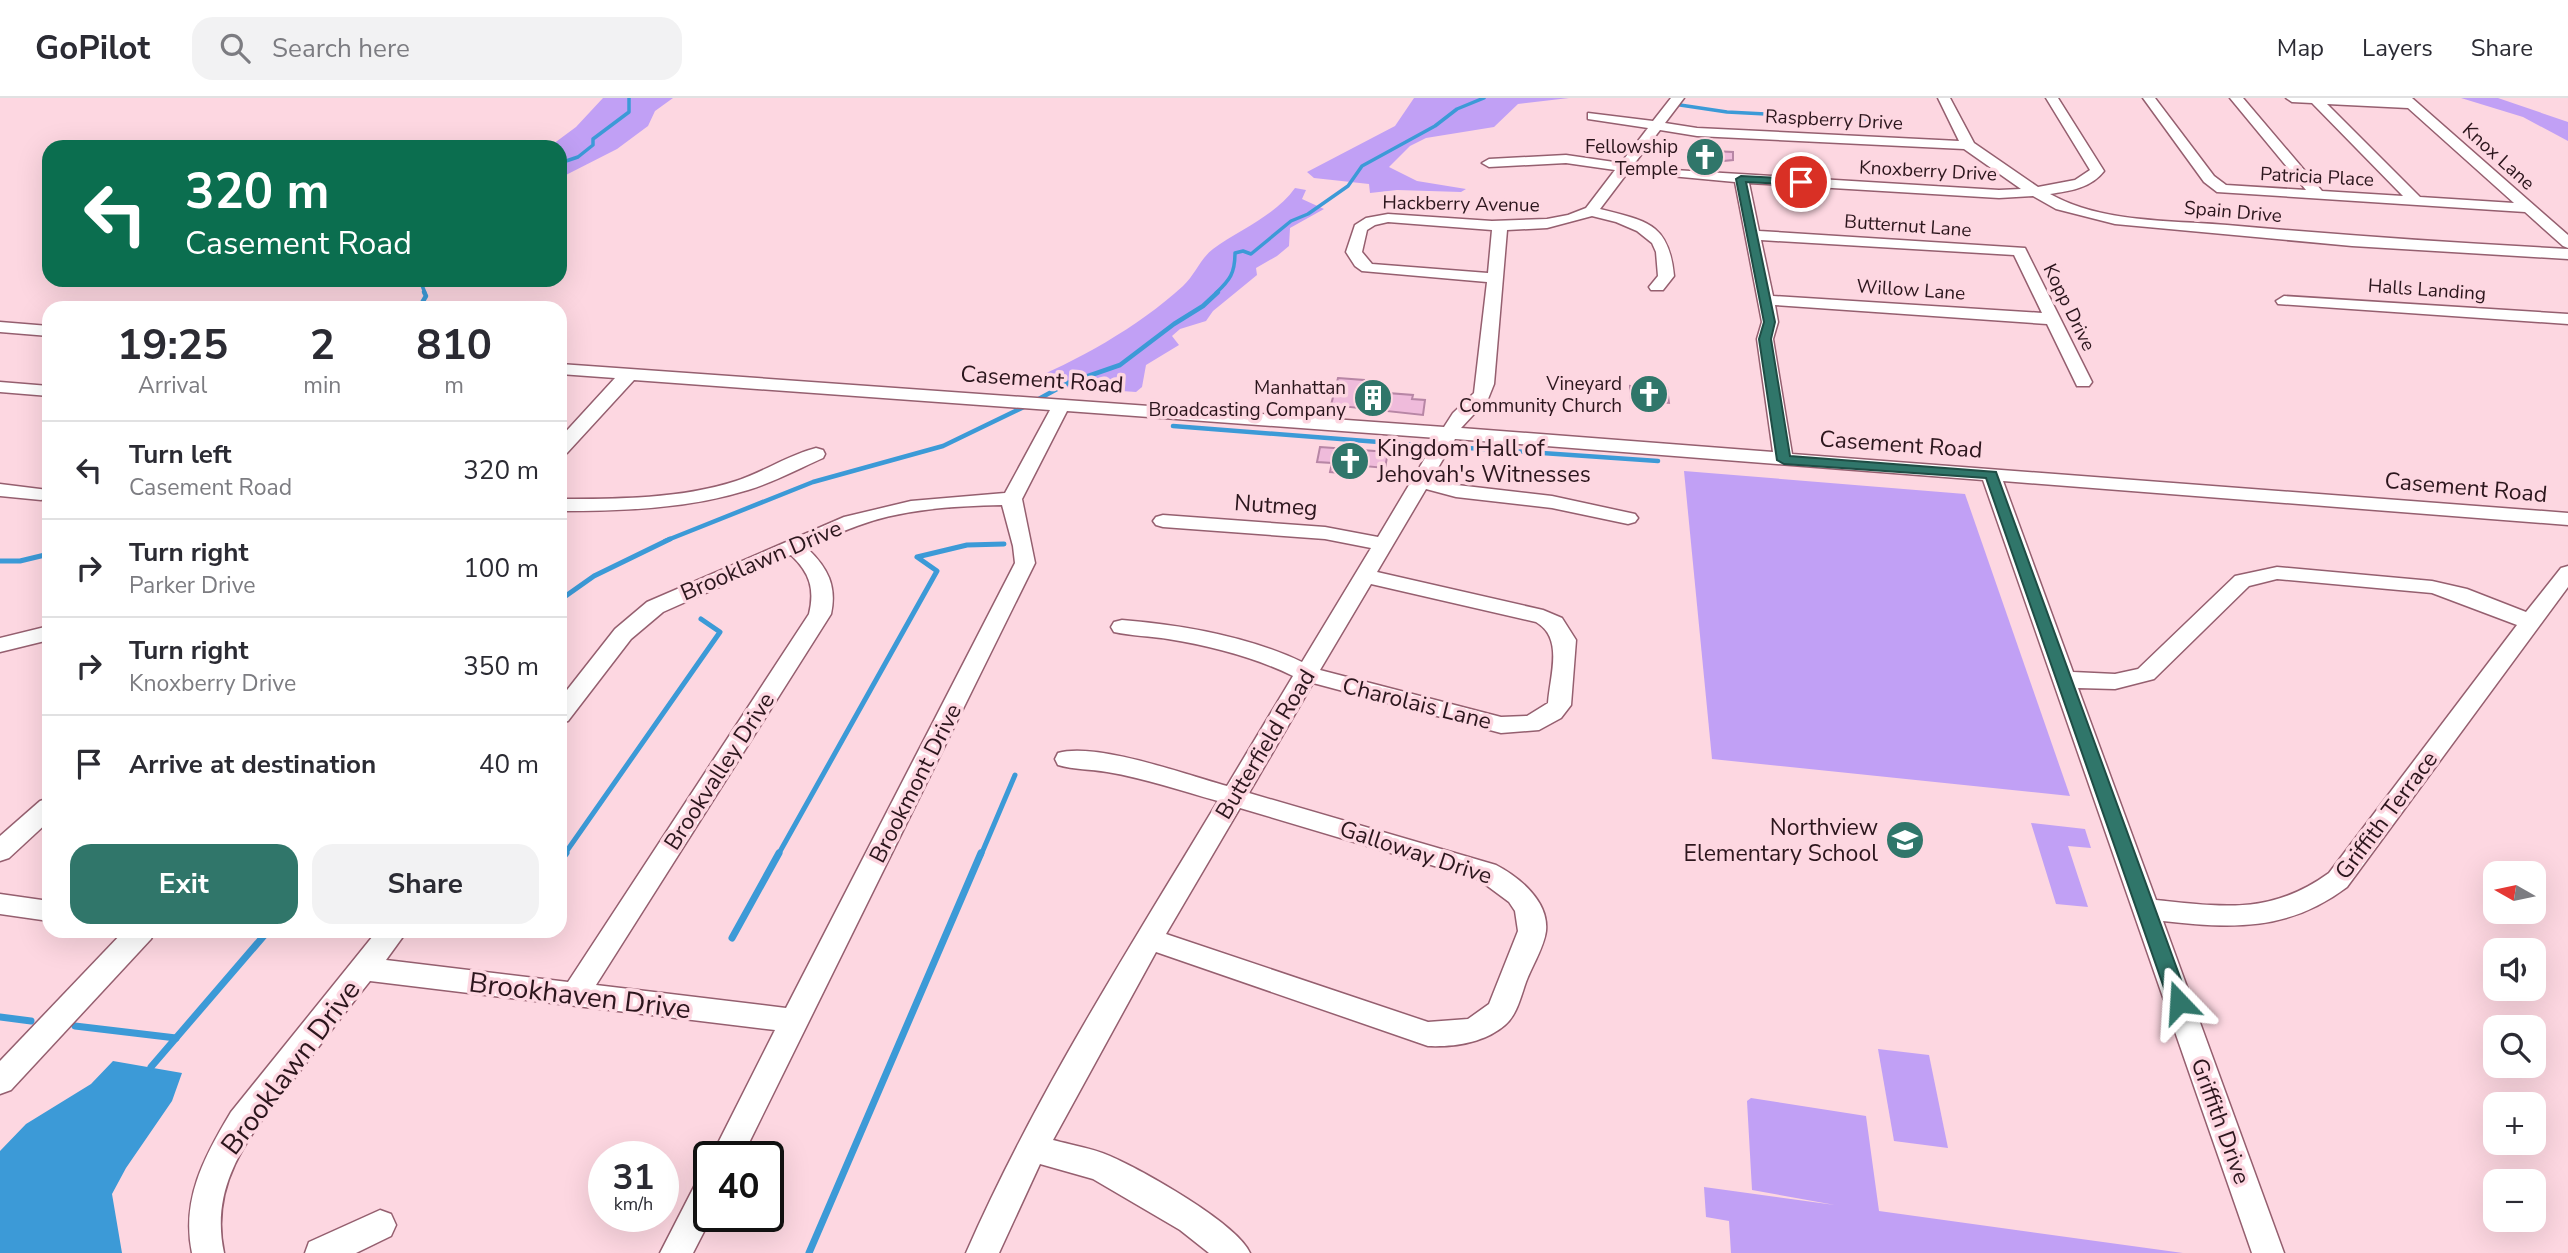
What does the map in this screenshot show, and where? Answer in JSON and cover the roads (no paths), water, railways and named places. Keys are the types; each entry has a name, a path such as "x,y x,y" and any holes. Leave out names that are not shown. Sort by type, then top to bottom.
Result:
{"street":[{"path":"1657,287 1666,276 1663,250 1658,240 1642,228 1591,211 1678,98"},
{"name":"Spain Drive","path":"1944,98 1968,145 2034,191 2073,210 2115,220 2353,241 2568,254"},
{"name":"Knoxberry Drive","path":"1489,163 1566,159 1674,174 1741,179 1999,194 2034,191 2078,184 2088,180 2097,170 2052,98"},
{"name":"Patricia Place","path":"2149,98 2215,186 2232,191 2528,208"},
{"path":"2236,98 2319,196"},
{"path":"2292,98 2409,101"},
{"path":"2315,99 2416,201"},
{"name":"Knox Lane","path":"2409,101 2568,243"},
{"name":"Raspberry Drive","path":"1593,116 1697,132 1968,145"},
{"path":"1741,179 1770,322 1765,339 1784,460"},
{"name":"Hackberry Avenue","path":"1493,278 1381,271 1365,267 1355,257 1354,252 1360,228 1379,219 1500,224 1560,223 1591,211"},
{"name":"Butterfield Road","path":"982,1253 1032,1148 1149,939 1459,417 1482,395 1500,224"},
{"name":"Butternut Lane","path":"1752,235 2020,251"},
{"name":"Kopp Drive","path":"2020,251 2083,382"},
{"name":"Willow Lane","path":"1766,300 2053,319"},
{"name":"Halls Landing","path":"2284,301 2568,319"},
{"path":"0,327 42,330"},
{"path":"0,344 25,329"},
{"name":"Casement Road","path":"567,369 1450,433 2568,519"},
{"path":"567,441 629,373"},
{"path":"0,387 42,390"},
{"path":"1012,499 1053,404"},
{"path":"567,505 639,503 688,498 767,477 816,454"},
{"name":"Griffith Drive","path":"1991,475 2145,909 2274,1252"},
{"path":"1421,481 1456,491 1564,503 1628,518"},
{"path":"0,490 41,494"},
{"name":"Brooklawn Drive","path":"567,706 623,634 638,620 674,597 851,521 913,505 1012,499"},
{"name":"Brookmont Drive","path":"734,1141 1025,563 1023,541 1012,516 1012,499"},
{"name":"Nutmeg","path":"1163,521 1325,533 1384,544"},
{"name":"Brookvalley Drive","path":"575,994 820,614 825,595 823,582 812,563 795,547"},
{"name":"Griffith Terrace","path":"2145,909 2196,915 2264,915 2297,907 2320,896 2338,880 2568,572"},
{"path":"2064,679 2105,683 2127,681 2146,674 2242,582 2277,573 2432,587 2459,594 2531,622"},
{"name":"Charolais Lane","path":"1122,628 1150,628 1178,633 1286,663 1307,674 1501,725 1531,724 1553,712 1559,705 1565,640 1554,623 1543,617 1365,576"},
{"path":"0,645 42,635"},
{"name":"Galloway Drive","path":"1067,759 1141,771 1466,864 1505,881 1525,902 1531,917 1532,931 1504,1008 1494,1020 1478,1027 1444,1035 1428,1034 1149,939"},
{"path":"0,852 42,813"},
{"path":"0,904 42,910"},
{"path":"0,1081 134,938"},
{"name":"Brooklawn Drive","path":"208,1253 203,1238 203,1217 209,1186 228,1146 242,1122 388,938"},
{"name":"Brookhaven Drive","path":"364,968 796,1021"},
{"path":"1032,1148 1101,1167 1191,1219 1225,1243 1234,1253"},
{"path":"676,1253 693,1220"},
{"path":"321,1253 380,1225"}],"water":[{"path":"113,1061 182,1073 172,1101 126,1168 112,1194 122,1253 0,1253 0,1151 26,1124 91,1084"}],"waterway":[{"path":"567,161 578,157 593,145 593,139 629,112 629,98"},
{"path":"1216,293 1231,276 1235,253 1243,251 1251,254 1291,221 1308,214 1348,186 1362,166 1435,126 1457,109 1484,98"},
{"path":"1680,105 1727,112 1897,121"},
{"path":"423,287 425,293"},
{"path":"423,301 426,296 424,292"},
{"path":"1035,401 1068,383 1120,365 1174,324 1203,306 1218,292"},
{"path":"670,539 813,482 943,446 1026,406"},
{"path":"1173,426 1430,446"},
{"path":"1453,447 1658,461"},
{"path":"567,595 594,576 670,539"},
{"path":"665,541 670,539"},
{"path":"778,855 937,571 917,557 967,545 1004,544"},
{"path":"0,561 20,561 42,556"},
{"path":"567,851 720,632 701,619"},
{"path":"981,855 1015,775"},
{"path":"732,938 779,853"},
{"path":"809,1253 981,853"},
{"path":"176,1038 262,938"},
{"path":"0,1017 31,1021"},
{"path":"75,1026 176,1038"},
{"path":"151,1067 176,1038"}],"place":[{"name":"Fellowship Temple","path":"1705,157"},
{"name":"Vineyard Community Church","path":"1649,394"},
{"name":"Manhattan Broadcasting Company","path":"1373,398"},
{"name":"Kingdom Hall of Jehovah's Witnesses","path":"1350,461"},
{"name":"Northview Elementary School","path":"1905,840"}]}
